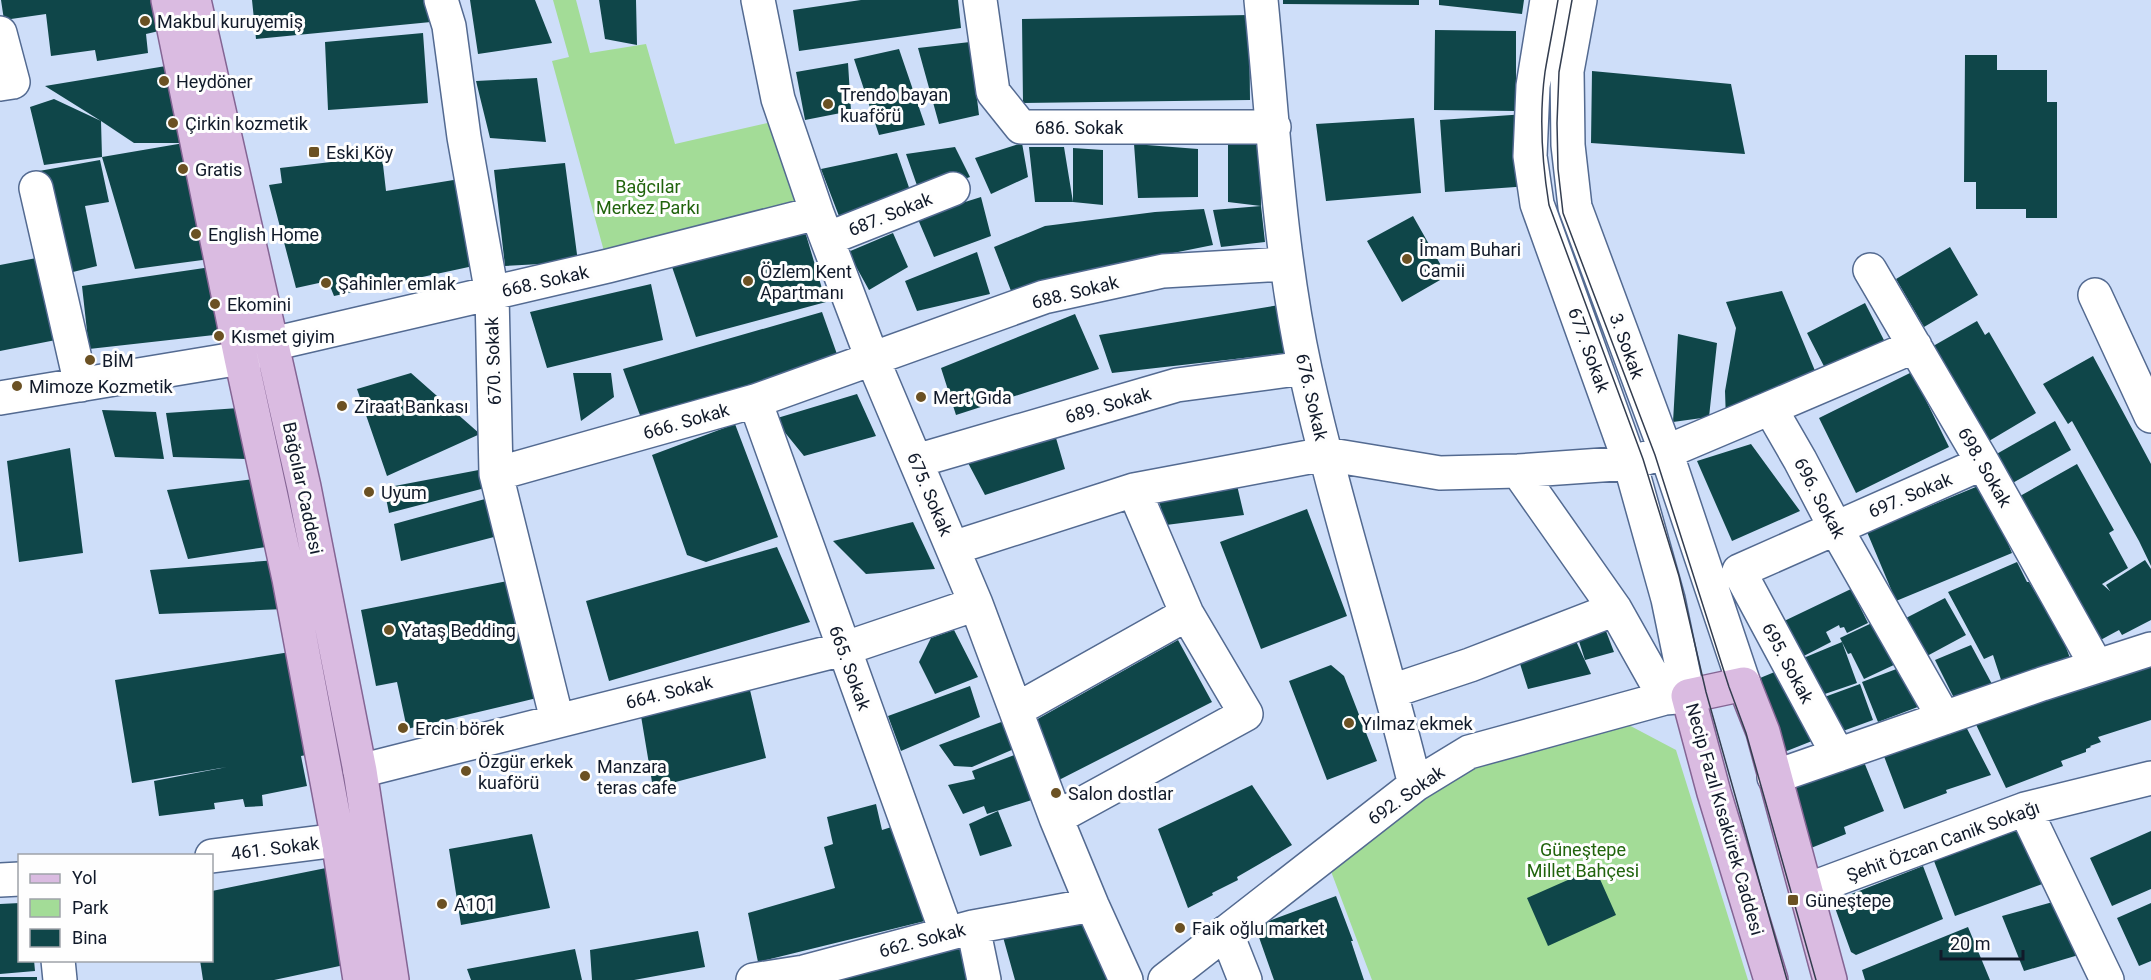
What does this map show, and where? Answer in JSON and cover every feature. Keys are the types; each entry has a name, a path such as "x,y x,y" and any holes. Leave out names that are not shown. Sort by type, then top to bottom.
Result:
{"main road":[{"name":"Bağcılar Caddesi","path":"168,0 289,579 339,840 360,980"},
{"name":"Bağcılar Caddesi","path":"194,0 304,487 360,771 393,980"},
{"name":"Necip Fazıl Kısakürek Caddesi","path":"1744,684 1677,697 1714,793 1771,980"},
{"path":"1744,684 1762,732 1830,980"}],"street":[{"name":"670. Sokak","path":"441,0 449,26 464,137 492,294 496,474 556,720"},
{"name":"675. Sokak","path":"758,0 778,99 822,226 872,358 976,604 1056,818 1126,980"},
{"name":"686. Sokak","path":"980,0 993,92 1021,127 1274,128"},
{"name":"676. Sokak","path":"1261,0 1286,264 1304,368 1325,454 1392,692 1415,785"},
{"name":"677. Sokak","path":"1547,0 1533,86 1530,156 1537,204 1630,463 1668,599 1677,697"},
{"name":"3. Sokak","path":"1580,0 1567,71 1568,145 1575,207 1666,452 1744,684"},
{"path":"0,33 13,82 0,84"},
{"path":"36,188 81,385"},
{"name":"687. Sokak","path":"822,226 953,189"},
{"name":"668. Sokak","path":"0,398 241,358 272,344 492,294 822,226"},
{"name":"688. Sokak","path":"872,358 1044,297 1163,271 1286,264"},
{"name":"698. Sokak","path":"1870,270 1983,463 2096,666"},
{"path":"2095,295 2151,416"},
{"path":"952,548 1134,490 1325,454 1440,473 1518,471 1630,463 1666,452 1915,346"},
{"name":"666. Sokak","path":"496,474 755,401 872,358"},
{"name":"689. Sokak","path":"916,461 1178,385 1304,368"},
{"name":"665. Sokak","path":"755,401 843,649 960,930 984,980"},
{"name":"696. Sokak","path":"1770,408 1944,718"},
{"name":"697. Sokak","path":"1739,571 1983,463"},
{"path":"1518,471 1677,697"},
{"path":"1056,818 1246,714 1187,614 1134,490"},
{"name":"695. Sokak","path":"1739,571 1838,755"},
{"name":"664. Sokak","path":"360,771 843,649 976,604"},
{"path":"1392,692 1470,666 1615,609"},
{"path":"1016,710 1187,614"},
{"path":"1774,777 2151,649"},
{"name":"692. Sokak","path":"1165,980 1415,785 1469,753 1677,697"},
{"name":"Şehit Özcan Canik Sokağı","path":"1807,890 2025,808 2151,778"},
{"path":"2025,808 2106,980"},
{"name":"461. Sokak","path":"213,856 339,840"},
{"path":"0,880 18,879"},
{"name":"662. Sokak","path":"753,980 804,972 960,930 1092,905"},
{"path":"1226,932 1245,980"},
{"path":"58,962 60,980"}],"green space":[{"name":"Bağcılar Merkez Parkı","path":"553,0 576,0 590,53 646,44 675,144 785,119 817,213 608,266 552,61 569,57"},
{"name":"Güneştepe Millet Bahçesi","path":"1623,722 1676,750 1748,980 1372,980 1329,866 1463,767"}],"building":[{"path":"1,0 155,0 159,31 146,34 148,53 97,61 95,50 51,56 46,14 4,20"},
{"path":"252,0 428,0 431,22 256,39"},
{"path":"470,0 535,0 552,43 478,54"},
{"path":"599,0 636,0 637,45 605,39"},
{"path":"861,0 958,0 961,28 799,51 793,10"},
{"path":"1283,0 1419,0 1419,5 1283,4"},
{"path":"1439,0 1524,0 1522,14 1439,5"},
{"path":"1249,15 1250,100 1023,103 1022,19"},
{"path":"1435,30 1516,31 1516,111 1434,110"},
{"path":"423,33 428,103 328,110 325,42"},
{"path":"970,42 979,115 939,124 918,48"},
{"path":"899,49 925,125 879,135 854,59"},
{"path":"1965,55 1997,55 1997,70 2047,70 2047,102 2057,102 2057,218 2026,218 2026,209 1976,209 1976,182 1964,182"},
{"path":"848,63 851,111 805,120 796,72"},
{"path":"172,65 184,143 134,143 45,86"},
{"path":"1592,71 1731,84 1745,154 1591,143"},
{"path":"537,78 546,142 490,138 476,81"},
{"path":"54,99 101,121 102,157 44,165 30,107"},
{"path":"1526,114 1530,186 1445,192 1440,120"},
{"path":"1414,118 1421,193 1326,201 1316,124"},
{"path":"1260,136 1261,206 1228,202 1228,138"},
{"path":"184,143 210,259 135,269 102,157"},
{"path":"1022,143 1028,177 991,194 975,158"},
{"path":"1134,144 1198,149 1198,197 1138,198"},
{"path":"955,147 970,177 920,194 906,154"},
{"path":"1029,147 1064,147 1073,202 1035,202"},
{"path":"1073,148 1103,150 1103,205 1073,202"},
{"path":"897,153 913,199 842,224 821,169"},
{"path":"382,156 386,191 472,177 478,265 334,296 328,281 296,288 269,185 282,183 280,168"},
{"path":"100,160 109,202 85,206 97,266 57,276 39,171"},
{"path":"565,163 578,262 505,266 494,170"},
{"path":"981,197 991,236 934,257 917,217"},
{"path":"1261,206 1265,242 1221,247 1213,210"},
{"path":"1204,209 1213,245 1113,265 1013,296 994,247 1045,226 1155,212"},
{"name":"İmam Buhari Camii","path":"1413,216 1447,276 1402,302 1367,241"},
{"name":"Özlem Kent Apartmanı","path":"804,228 826,302 696,337 670,261"},
{"path":"893,233 908,267 869,290 848,252"},
{"path":"1950,247 1978,295 1924,327 1896,279"},
{"path":"977,252 990,294 917,311 905,281"},
{"path":"52,255 66,338 0,351 0,265"},
{"path":"211,267 223,334 89,349 82,286"},
{"path":"651,284 663,340 547,368 530,312"},
{"path":"1782,291 1818,378 1726,421 1725,391 1736,328 1726,302"},
{"path":"1865,303 1888,348 1830,378 1807,333"},
{"path":"1279,305 1295,352 1112,373 1099,335"},
{"path":"822,312 838,357 641,418 623,369"},
{"path":"1075,314 1099,369 956,415 941,368"},
{"path":"1977,321 1985,335 1989,332 2036,413 1984,444 1928,349"},
{"path":"1678,334 1717,343 1709,417 1673,422"},
{"path":"2093,356 2151,464 2151,566 2072,421 2068,424 2043,384"},
{"path":"1912,372 1949,447 1856,493 1819,418"},
{"path":"411,373 480,434 387,476 357,389"},
{"path":"573,373 611,373 614,397 581,421"},
{"path":"857,394 876,436 804,456 774,419"},
{"path":"239,408 247,459 173,457 166,413"},
{"path":"102,410 156,412 164,459 115,457"},
{"path":"2055,421 2071,450 2009,485 1993,456"},
{"path":"735,424 778,537 706,562 687,555 652,455"},
{"path":"1056,438 1065,469 985,495 967,461"},
{"path":"1751,444 1800,511 1732,541 1697,461"},
{"path":"70,448 83,553 19,562 7,461"},
{"path":"2077,464 2114,530 2109,533 2128,568 2102,584 2110,591 2106,585 2145,560 2151,569 2151,620 2122,635 2119,630 2095,643 2020,496"},
{"path":"484,469 485,488 389,513 384,488"},
{"path":"254,479 266,547 188,559 167,490"},
{"path":"1236,481 1244,515 1166,525 1157,495"},
{"path":"1983,484 2012,553 1896,601 1867,532"},
{"path":"485,499 494,537 401,561 394,524"},
{"path":"1307,509 1347,616 1261,649 1220,542"},
{"path":"913,522 935,569 866,574 833,541"},
{"path":"777,547 810,622 609,681 586,601"},
{"path":"277,560 285,609 159,614 150,570"},
{"path":"2017,562 2027,582 2056,627 2058,626 2073,666 2004,689 1993,655 1984,659 1948,592"},
{"path":"513,580 541,697 407,729 397,682 376,686 361,610"},
{"path":"1851,589 1868,623 1847,633 1844,627 1840,628 1839,625 1826,632 1831,642 1798,659 1780,623"},
{"path":"1945,598 1966,635 1927,656 1906,618"},
{"path":"1601,618 1614,652 1585,660 1575,629"},
{"path":"1874,622 1898,663 1864,679 1851,653 1848,654 1840,638"},
{"path":"954,630 978,677 935,694 919,662 931,638"},
{"path":"1571,630 1591,674 1528,689 1515,648"},
{"path":"1178,640 1212,702 1057,781 1034,721"},
{"path":"1842,642 1857,683 1816,697 1801,659"},
{"path":"1971,645 1992,684 1955,700 1935,660"},
{"path":"290,652 306,755 301,756 307,786 262,795 263,806 245,807 243,799 214,803 215,809 159,816 154,781 227,767 132,783 115,680"},
{"path":"1331,665 1344,676 1377,761 1327,780 1289,681"},
{"path":"1907,665 1923,705 1878,722 1862,682"},
{"path":"2151,667 2151,720 2098,737 2101,742 2090,746 2086,752 2061,761 2063,766 2006,788 1972,716 2080,686 2081,690"},
{"path":"1782,669 1817,739 1777,755 1748,683"},
{"path":"1860,684 1873,720 1832,735 1819,699"},
{"path":"970,686 980,717 901,751 888,716"},
{"path":"750,690 766,758 653,788 641,716"},
{"path":"1962,719 1991,775 1946,790 1947,793 1904,809 1882,751"},
{"path":"1004,721 1014,749 972,767 954,766 939,745"},
{"path":"1017,754 1035,799 987,814 984,806 963,814 948,785 975,779 972,771"},
{"path":"1862,757 1884,811 1844,827 1846,834 1806,850 1781,785"},
{"path":"1252,785 1292,845 1237,877 1238,880 1188,908 1158,829"},
{"path":"876,804 882,830 901,824 925,921 758,962 748,913 835,888 824,847 833,844 827,817"},
{"path":"998,811 1012,846 980,856 969,824"},
{"path":"2026,827 2056,879 1955,916 1934,861"},
{"path":"2151,831 2151,889 2112,906 2090,858"},
{"path":"532,834 550,908 461,925 449,849"},
{"path":"1923,866 1943,919 1856,955 1851,952 1834,905 1836,900"},
{"path":"326,868 349,964 274,980 203,980 200,962 213,962 213,891"},
{"path":"1595,868 1616,915 1548,946 1527,898"},
{"path":"1336,896 1353,941 1351,941 1364,980 1274,980 1255,926"},
{"path":"2060,900 2082,954 2024,971 2002,916"},
{"path":"18,903 18,962 34,962 35,971 0,974 0,904"},
{"path":"2151,903 2151,961 2139,966 2117,918"},
{"path":"1085,920 1109,980 1015,980 1003,937"},
{"path":"1968,927 1990,980 1865,980 1862,970"},
{"path":"698,931 705,967 634,980 592,980 590,950"},
{"path":"964,942 971,980 795,980"},
{"path":"575,949 582,980 471,980 467,969"},
{"path":"0,977 37,977 37,980 0,980"}],"tram line":[{"path":"1558,0 1545,72 1542,105 1543,156 1549,205 1643,459 1679,576 1706,692 1787,980"},
{"path":"1572,0 1559,72 1558,169 1563,213 1655,455 1729,687 1746,733 1816,980"}],"place":[{"name":"Makbul kuruyemiş","path":"145,21"},
{"name":"Heydöner","path":"164,81"},
{"name":"Trendo bayan kuaförü","path":"828,104"},
{"name":"Çirkin kozmetik","path":"173,123"},
{"name":"Eski Köy","path":"314,152"},
{"name":"Gratis","path":"183,169"},
{"name":"English Home","path":"196,234"},
{"name":"İmam Buhari Camii","path":"1407,259"},
{"name":"Özlem Kent Apartmanı","path":"748,281"},
{"name":"Şahinler emlak","path":"326,283"},
{"name":"Ekomini","path":"215,304"},
{"name":"Kısmet giyim","path":"219,336"},
{"name":"BİM","path":"90,360"},
{"name":"Mimoze Kozmetik","path":"17,386"},
{"name":"Mert Gıda","path":"921,397"},
{"name":"Ziraat Bankası","path":"342,406"},
{"name":"Uyum","path":"369,492"},
{"name":"Yataş Bedding","path":"389,630"},
{"name":"Yılmaz ekmek","path":"1349,723"},
{"name":"Ercin börek","path":"403,728"},
{"name":"Özgür erkek kuaförü","path":"466,771"},
{"name":"Manzara teras cafe","path":"585,776"},
{"name":"Salon dostlar","path":"1056,793"},
{"name":"Güneştepe","path":"1793,900"},
{"name":"A101","path":"442,904"},
{"name":"Faik oğlu market","path":"1180,928"}]}
